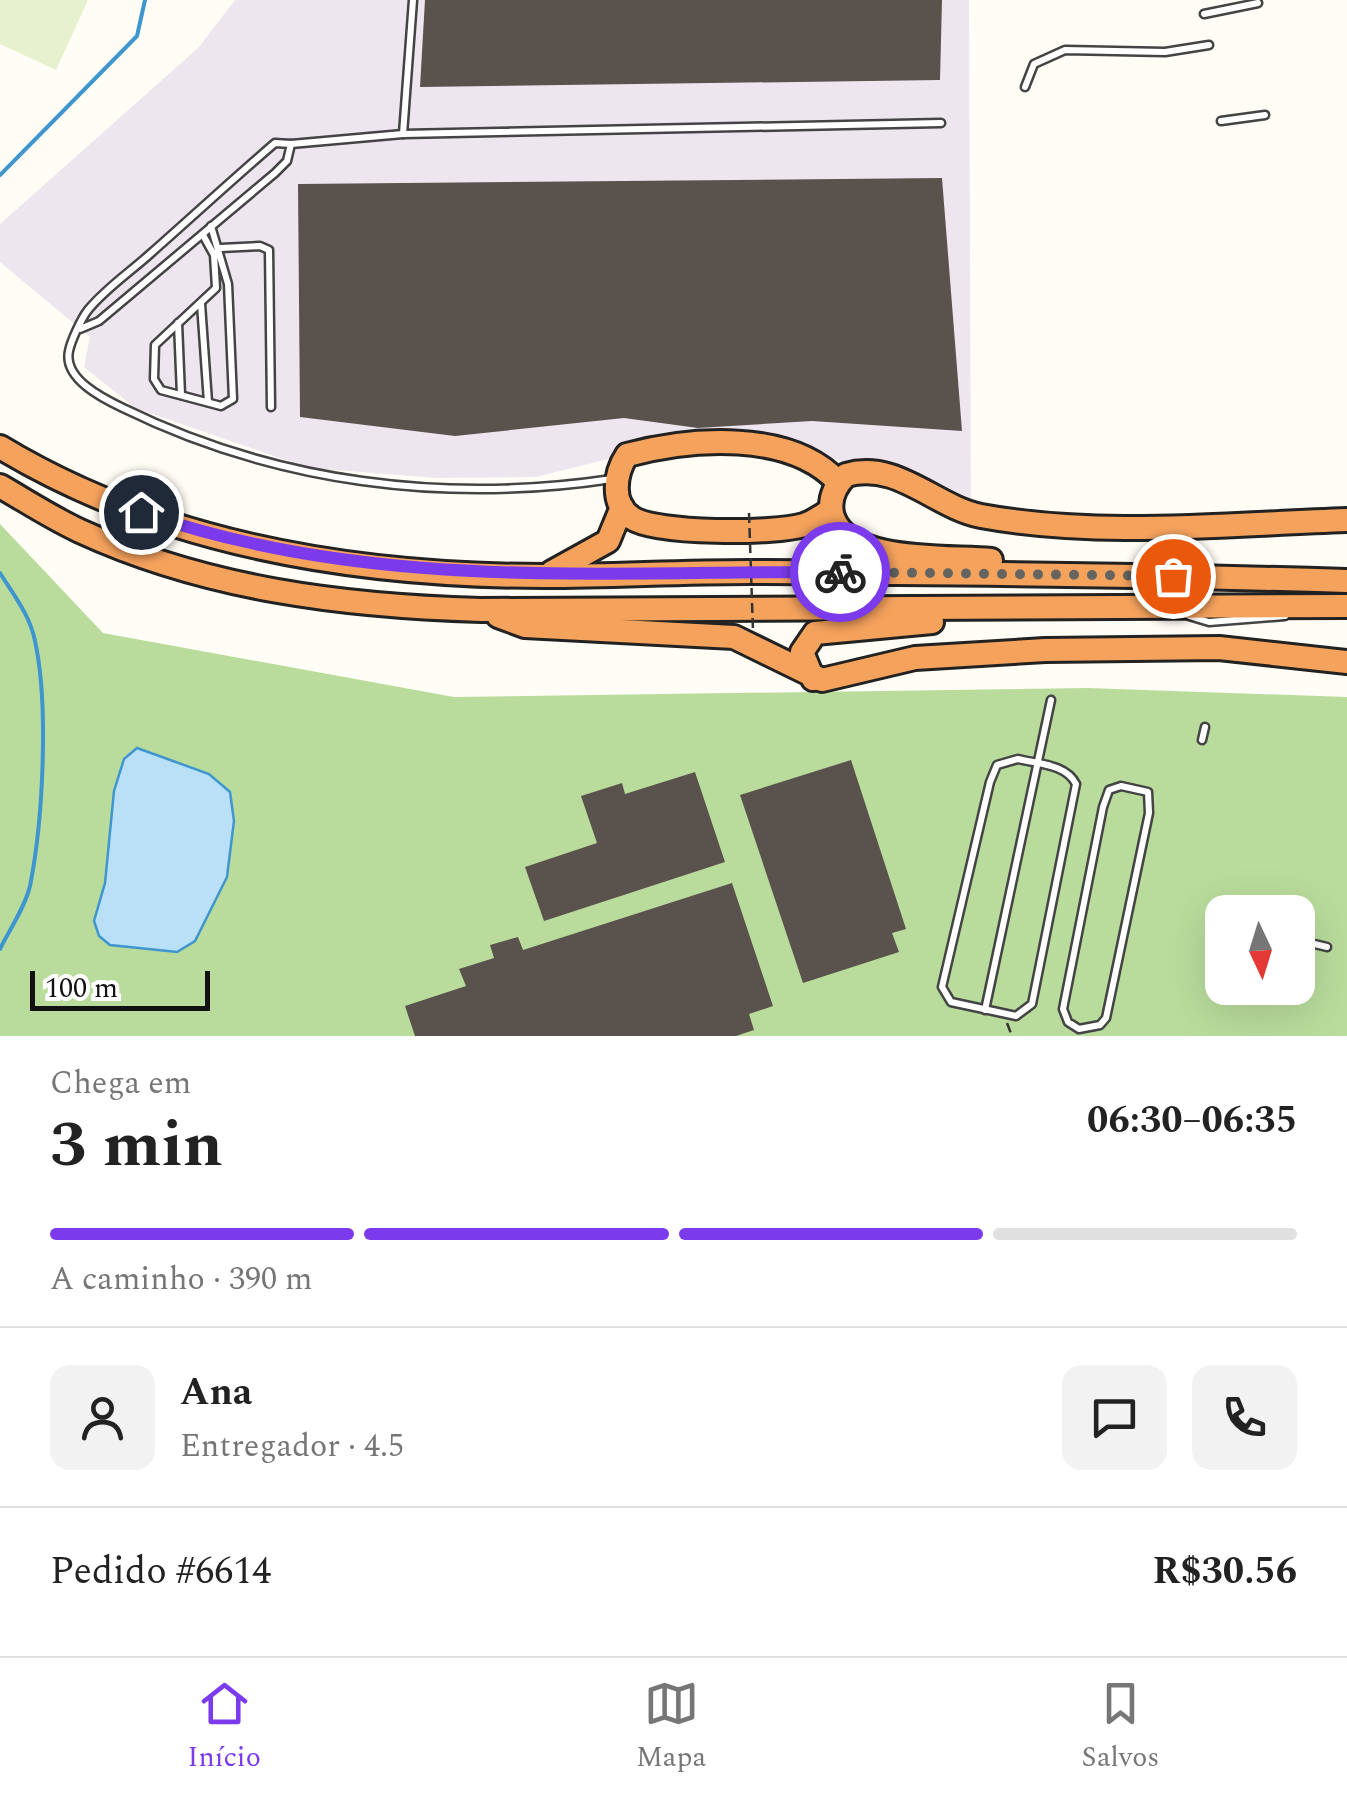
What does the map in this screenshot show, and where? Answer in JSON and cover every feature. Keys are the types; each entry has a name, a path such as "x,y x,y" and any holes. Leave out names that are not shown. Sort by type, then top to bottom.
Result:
{"highway":[{"path":"543,576 599,549 616,531 622,507 616,479 627,455 692,445 744,445 807,456 838,482"},
{"path":"0,447 109,502 288,554 406,568 543,576 726,572 1138,574 1347,582"},
{"path":"1138,574 875,551 846,539 831,510 838,482 846,475 872,471 900,479 975,515 1017,521 1114,527 1347,520"},
{"path":"0,486 80,531 172,565 328,601 481,610 1347,606"},
{"path":"622,507 632,518 650,524 707,531 803,526 831,510"},
{"path":"812,679 802,652 815,633 1020,608"},
{"path":"481,610 525,626 734,637 753,643 812,679 830,680 916,658 1045,650 1218,648 1347,662"}],"lane":[{"path":"404,134 413,0"},
{"path":"1204,14 1258,3"},
{"path":"1025,87 1034,64 1065,50 1165,52 1209,45"},
{"path":"1221,121 1265,115"},
{"path":"616,479 472,491 404,488 264,464 167,429 98,396 69,362 69,350 88,310 275,143 404,134 942,123"},
{"path":"80,329 99,321 287,161 291,144"},
{"path":"203,234 214,254 216,288 153,349 154,379 161,390 222,406 234,399 228,284 221,248 211,226"},
{"path":"221,248 260,246 269,250 271,407"},
{"path":"201,302 208,402"},
{"path":"178,323 181,396"},
{"path":"985,1010 1050,700"},
{"path":"1202,740 1205,727"},
{"path":"1018,759 1037,764 1072,776 1075,798 1032,1004 1016,1016 951,1002 943,995 994,770 1004,761 1018,759"},
{"path":"1121,786 1144,790 1150,798 1124,942 1106,1018 1100,1026 1079,1029 1068,1022 1063,1009 1109,790 1121,786"},
{"path":"1315,944 1327,947"}],"path":[{"path":"749,513 753,631"},
{"path":"1007,1024 1012,1036"}],"shaded area":[{"path":"235,0 969,0 971,511 899,477 782,444 629,454 536,477 438,478 309,468 135,408 84,367 90,337 0,262 0,224 199,47"}],"green space":[{"path":"0,0 88,0 56,70 0,44"},
{"path":"0,524 103,633 454,697 1088,688 1347,697 1347,1036 0,1036"}],"water":[{"path":"137,748 209,774 230,792 234,821 227,877 195,941 177,952 110,945 99,936 94,921 105,883 114,791 124,759"}],"building":[{"path":"425,0 942,0 940,80 420,87"},
{"path":"942,178 962,431 812,421 698,428 624,418 455,436 300,417 298,184"},
{"path":"851,760 906,929 892,933 899,952 803,983 740,795"},
{"path":"695,772 725,862 544,921 525,867 597,843 581,796 622,783 625,794"},
{"path":"732,883 773,1006 749,1014 754,1030 736,1036 415,1036 405,1006 466,986 459,969 494,958 490,945 518,937 523,950"}],"waterway":[{"path":"0,175 137,36 145,0"},
{"path":"0,573 33,631 43,730 41,797 30,886 0,949"}],"way so far":[{"path":"840,572 1173,576"}],"route":[{"path":"141,512 200,532 288,554 463,573 543,576 840,572"}]}
